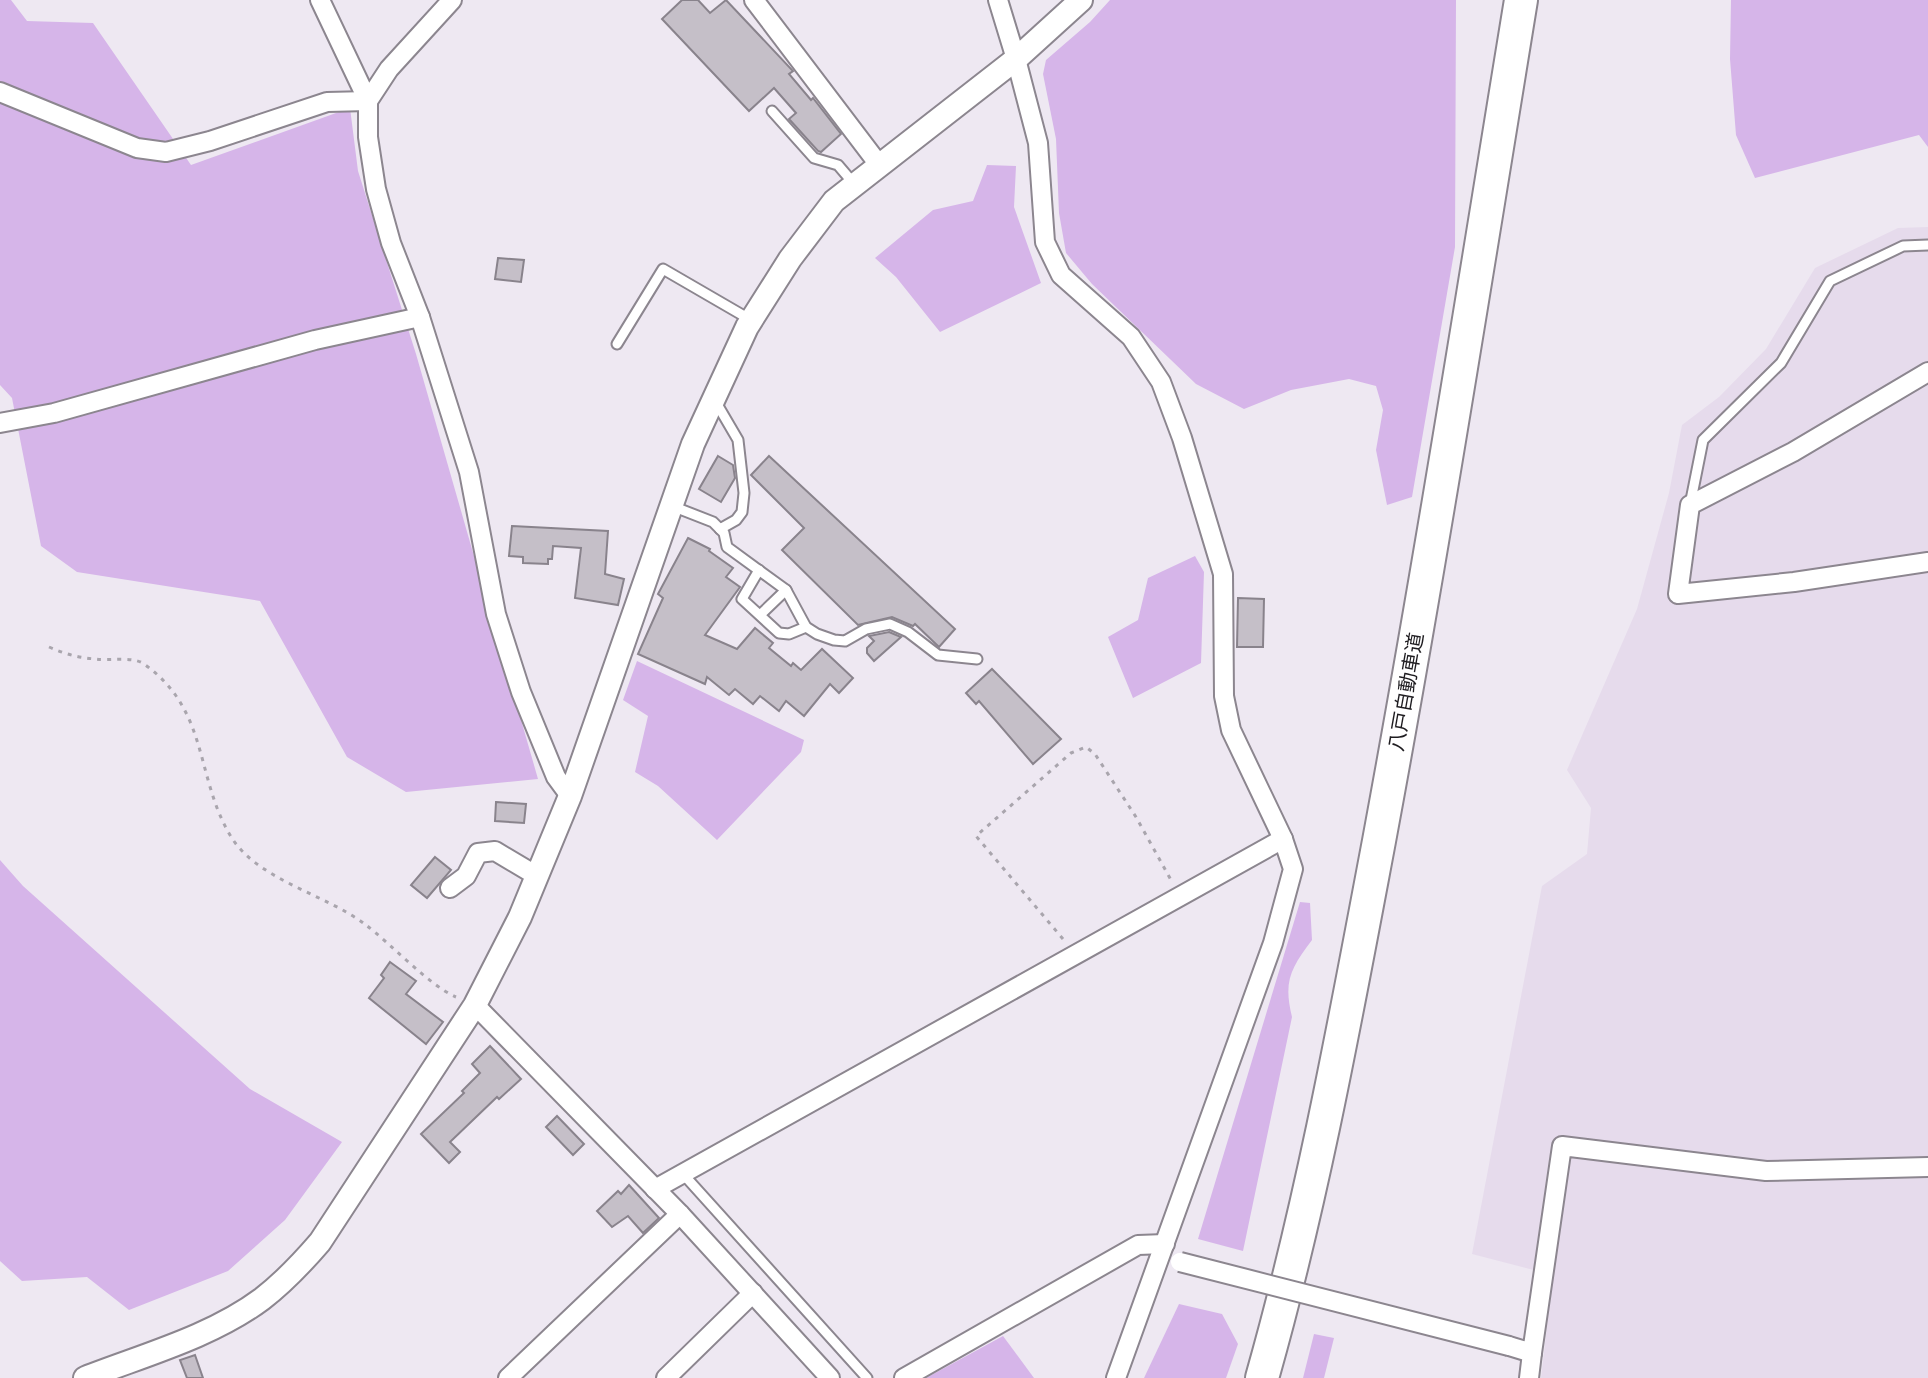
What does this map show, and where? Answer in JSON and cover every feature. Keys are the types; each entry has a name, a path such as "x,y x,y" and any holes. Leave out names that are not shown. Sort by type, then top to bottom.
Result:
{"highway":[{"name":"八戸自動車道","path":"1262,1378 1282,1308 1347,1010 1412,664 1521,0"}],"street":[{"path":"320,0 368,101 368,137 376,189 391,243 420,317 469,472 496,614 521,692 556,777 570,796"},
{"path":"368,101 389,69 452,0"},
{"path":"754,0 880,166"},
{"path":"998,0 1038,143 1045,242 1061,275 1131,337 1161,382 1182,438 1223,574 1224,696 1231,730 1283,839 1293,869 1273,943 1116,1378"},
{"path":"85,1378 226,1320 261,1300 295,1271 320,1242 475,1005 520,917 570,796 693,444 751,320 790,259 834,201 1016,59 1081,0"},
{"path":"0,92 137,148 166,152 210,141 327,102 368,101"},
{"path":"0,423 54,413 315,340 420,317"},
{"path":"1928,372 1793,452 1690,505 1678,594 1794,582 1928,562"},
{"path":"655,1189 1283,839"},
{"path":"450,888 466,876 478,853 495,851 537,876"},
{"path":"475,1005 680,1214 830,1378"},
{"path":"1529,1378 1562,1146 1766,1171 1928,1167"},
{"path":"510,1377 680,1214"},
{"path":"904,1378 1138,1245 1162,1251 1180,1262 1532,1353"},
{"path":"666,1378 753,1293"}],"lane":[{"path":"772,111 814,158 838,165 855,185"},
{"path":"1690,505 1703,440 1781,363 1830,281 1903,246 1928,245"},
{"path":"617,344 663,269 751,320"},
{"path":"714,399 738,440 744,493 742,512 736,520 720,529"},
{"path":"672,506 713,522 724,533 727,547 786,590 806,627 834,640 845,641 866,629 890,624 908,632 938,655 977,659"},
{"path":"759,570 742,599 779,633 789,634 806,627"},
{"path":"760,615 786,590"},
{"path":"684,1175 867,1378"}],"path":[{"path":"49,647 66,655 141,661 162,680 190,717 218,806 229,834 243,853 365,923 450,995 475,1005"},
{"path":"1075,954 976,836 1071,753 1086,747 1095,754 1136,817 1180,895"}],"shaded area":[{"path":"0,0 11,0 27,21 93,23 191,165 350,108 358,171 416,354 538,779 406,792 347,757 260,601 77,572 41,546 12,398 0,385"},
{"path":"1110,0 1456,0 1455,247 1412,497 1387,505 1376,450 1383,410 1376,386 1349,379 1291,390 1244,409 1196,384 1092,284 1066,253 1059,213 1056,139 1043,74 1046,60"},
{"path":"1731,0 1928,0 1928,147 1919,135 1755,178 1736,135 1730,59"},
{"path":"987,165 1016,166 1014,207 1041,283 940,332 896,277 875,258 933,210 973,201"},
{"path":"1928,227 1928,1378 1541,1378 1553,1275 1472,1254 1542,886 1587,854 1591,808 1567,770 1637,609 1669,493 1682,425 1719,397 1766,349 1815,268 1898,228"},
{"path":"1195,556 1204,572 1201,663 1133,698 1108,637 1138,620 1148,578"},
{"path":"637,661 804,740 801,752 717,840 658,786 635,772 648,716 623,700"},
{"path":"0,860 23,886 250,1089 342,1142 285,1220 228,1271 129,1310 87,1277 22,1281 0,1261"},
{"path":"1300,902 1310,903 1312,940 1299,959 1289,984 1292,1017 1243,1251 1198,1239"},
{"path":"1179,1304 1222,1314 1238,1344 1226,1378 1144,1378"},
{"path":"1314,1334 1334,1338 1324,1378 1303,1378"},
{"path":"1003,1336 1034,1378 926,1378"}],"building":[{"path":"682,0 698,0 710,13 726,0 793,71 789,74 811,100 813,98 841,134 821,152 818,151 789,119 796,113 774,88 749,111 662,19"},
{"path":"498,258 524,260 521,282 495,279"},
{"path":"718,456 733,465 735,478 721,502 699,489"},
{"path":"769,456 955,629 939,647 915,624 913,626 892,617 858,625 782,550 804,528 751,475"},
{"path":"512,526 608,531 605,574 624,579 618,605 575,598 581,548 553,546 552,559 548,559 548,564 523,563 523,557 509,556"},
{"path":"688,538 710,549 733,568 726,577 740,587 705,635 737,649 755,628 773,643 769,648 801,670 822,649 853,678 839,693 830,684 804,716 786,701 779,711 760,696 753,704 735,689 729,695 707,677 705,684 638,654 663,598 658,594"},
{"path":"1238,598 1264,599 1263,647 1237,647"},
{"path":"889,632 901,637 874,661 867,653 867,648 874,641 869,636"},
{"path":"992,669 1061,739 1033,764 979,701 976,704 966,693"},
{"path":"496,802 526,804 524,823 495,821"},
{"path":"435,857 451,870 427,898 411,885"},
{"path":"390,962 416,981 406,994 443,1022 426,1044 369,998 384,978 381,975"},
{"path":"490,1046 521,1079 499,1099 497,1097 450,1142 460,1152 449,1163 421,1134 464,1093 462,1091 480,1073 472,1064"},
{"path":"557,1116 584,1144 573,1155 546,1127"},
{"path":"629,1185 659,1218 643,1233 628,1216 612,1227 597,1211"},
{"path":"195,1355 203,1378 187,1378 180,1360"}]}
